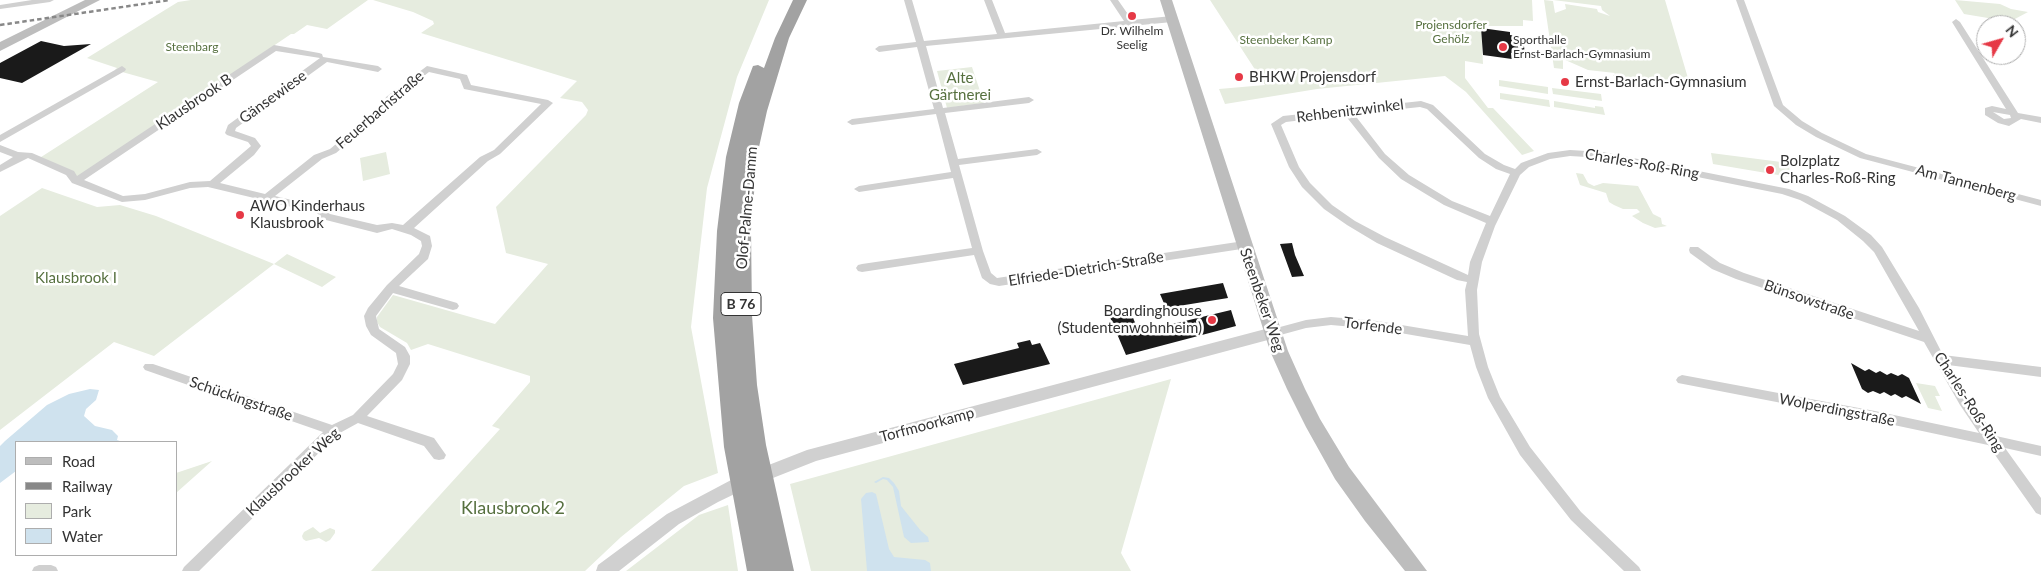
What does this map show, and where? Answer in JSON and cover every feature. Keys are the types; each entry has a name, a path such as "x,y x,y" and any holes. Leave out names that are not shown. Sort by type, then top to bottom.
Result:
{"highway":[{"name":"Olof-Palme-Damm","path":"759,571 735,447 727,374 723,318 726,231 734,157 747,103 769,39 787,0"},
{"name":"Olof-Palme-Damm","path":"782,571 757,453 747,385 742,305 742,230 749,156 759,111 782,38 800,0"}],"main road":[{"path":"0,40 82,0"},
{"path":"0,47 94,0"},
{"name":"Steenbeker Weg","path":"1166,0 1273,333 1292,382 1312,422 1342,473 1372,515 1417,571"}],"street":[{"path":"0,7 50,0"},
{"name":"Elfriede-Dietrich-Straße","path":"908,0 978,252 986,275 994,281 999,282 1244,245"},
{"path":"988,0 1002,35"},
{"path":"1114,0 1129,22"},
{"name":"Am Tannenberg","path":"1740,0 1779,106 1799,122 1855,153 2041,203"},
{"path":"879,49 1172,19"},
{"path":"1956,22 2014,114 2041,120"},
{"name":"Klausbrook B","path":"76,181 274,48 319,56"},
{"name":"Gänsewiese","path":"212,185 251,153 256,146 252,140 230,133 231,127 325,59 378,69"},
{"path":"0,139 122,69"},
{"name":"Feuerbachstraße","path":"267,197 318,157 333,151 387,106 389,99 426,69 464,77 467,87 548,104 497,152 484,159 406,229"},
{"path":"852,122 1029,100"},
{"name":"Rehbenitzwinkel","path":"1473,280 1461,277 1418,258 1361,230 1328,206 1303,181 1288,155 1277,128 1277,122 1283,119 1424,105 1430,108 1482,156 1500,167 1516,173"},
{"path":"1347,112 1382,156 1405,177 1443,201 1492,221"},
{"name":"Klausbrooker Weg","path":"0,148 17,155 29,155 70,173 76,181 116,198 128,199 154,195 190,185 212,185 321,210 326,217 368,227 377,229 392,226 406,229 420,234 426,239 427,249 415,268 391,288 372,311 370,321 375,332 401,350 404,356 404,364 398,377 357,418 333,430 189,571"},
{"path":"954,163 1037,152"},
{"name":"Charles-Roß-Ring","path":"1516,173 1525,165 1548,156 1583,153 1612,156 1784,191 1835,213 1867,238 1885,261 1964,402 2041,509"},
{"path":"0,169 23,155"},
{"path":"1516,173 1492,221 1476,262 1471,304 1474,341 1494,398 1525,451 1576,516 1634,571"},
{"path":"859,188 957,174"},
{"name":"Bünsowstraße","path":"1694,250 1716,266 1740,276 1929,339"},
{"path":"862,268 978,252"},
{"path":"391,288 453,306"},
{"name":"Torfende","path":"1273,333 1306,324 1331,321 1377,325 1474,341"},
{"name":"Torfmoorkamp","path":"605,571 672,519 739,484 792,463 1273,333"},
{"path":"1939,359 2041,372"},
{"name":"Schückingstraße","path":"149,367 333,430"},
{"name":"Wolperdingstraße","path":"1682,380 1991,440 2041,452"},
{"path":"357,418 429,442 439,455"},
{"path":"39,571 51,571"}],"green space":[{"name":"Steenbarg","path":"191,0 368,0 327,29 307,25 291,34 76,180 38,159 158,82 115,70 117,68 87,58 178,2"},
{"name":"Klausbrook 2","path":"373,0 769,0 737,77 707,188 691,327 718,473 684,486 621,537 585,571 371,571 500,429 492,426 530,382 530,376 428,344 411,350 407,343 380,327 377,317 393,295 495,324 548,264 506,253 496,207 586,115 588,110 582,102 560,98 577,81 421,33 434,24 433,21 413,12"},
{"path":"1210,0 1532,0 1533,21 1523,20 1523,26 1481,26 1483,64 1465,61 1465,78 1488,108 1493,108 1534,151 1522,155 1466,92 1445,76 1317,89 1225,104 1219,89 1265,85"},
{"path":"1544,0 1553,1 1555,13 1566,9 1565,4 1597,9 1598,12 1610,16 1602,10 1601,6 1553,0 1665,0 1690,85 1613,76 1615,73 1588,70 1563,59 1563,69 1554,68"},
{"path":"1955,0 2000,4 2011,9 2028,12 2022,15 1976,16 1964,14"},
{"name":"Alte Gärtnerei","path":"972,67 984,103 947,108 937,71"},
{"path":"1499,80 1548,87 1548,94 1499,86"},
{"path":"1552,88 1601,94 1602,101 1553,94"},
{"path":"1500,93 1549,100 1550,107 1500,99"},
{"path":"1554,101 1595,108 1595,106 1603,107 1605,115 1554,107"},
{"path":"386,152 390,174 363,181 360,158"},
{"name":"Bolzplatz Charles-Roß-Ring","path":"1711,153 1789,163 1790,177 1713,164"},
{"path":"1576,173 1583,174 1588,183 1594,186 1603,183 1638,186 1653,214 1661,218 1662,224 1667,226 1655,228 1643,223 1632,216 1640,212 1637,209 1623,209 1609,202 1606,193 1580,185"},
{"name":"Klausbrook I","path":"42,188 97,207 120,205 156,216 274,264 154,356 114,342 0,430 0,216"},
{"path":"287,254 336,277 322,287 274,264"},
{"path":"1171,379 1121,553 1131,571 811,571 790,484"},
{"path":"1916,383 1935,386 1940,396 1935,396 1942,411 1928,408"},
{"path":"212,461 178,491 178,472"},
{"path":"728,505 738,571 626,571 699,515"},
{"path":"313,527 320,533 330,528 335,530 335,533 326,542 319,538 306,541 302,536 304,532"}],"water":[{"path":"90,389 99,390 96,400 86,409 84,416 95,426 112,430 118,436 117,440 120,441 15,441 15,472 0,483 0,446 47,405 69,394"},
{"path":"883,477 889,478 894,483 899,491 901,506 928,537 929,542 911,543 904,537 893,487 887,480 883,479 876,483 874,482"},
{"path":"872,492 876,494 889,549 894,557 925,560 930,563 931,571 867,571 861,499 866,493"}],"building":[{"name":"Sporthalle Ernst-Barlach-Gymnasium","path":"1481,28 1510,32 1510,35 1523,37 1525,55 1511,53 1512,59 1483,55"},
{"path":"41,41 64,46 91,44 22,83 0,78 0,63"},
{"path":"1292,243 1304,276 1292,277 1280,244"},
{"path":"1223,283 1228,298 1166,308 1160,294"},
{"name":"Boardinghouse (Studentenwohnheim)","path":"1231,310 1236,326 1126,355 1109,315 1131,313 1139,332"},
{"path":"1030,340 1032,345 1040,343 1050,364 963,385 954,364 1019,348 1017,343"},
{"path":"1851,363 1865,371 1869,369 1876,373 1880,371 1887,375 1891,373 1898,376 1902,374 1909,378 1921,404 1906,396 1902,398 1895,394 1891,396 1884,392 1880,394 1873,391 1868,393 1862,389"}],"railway":[{"path":"0,25 170,0"}],"place":[{"name":"Dr. Wilhelm Seelig","path":"1132,16"},
{"name":"Sporthalle Ernst-Barlach-Gymnasium","path":"1503,47"},
{"name":"BHKW Projensdorf","path":"1239,77"},
{"name":"Ernst-Barlach-Gymnasium","path":"1565,82"},
{"name":"Bolzplatz Charles-Roß-Ring","path":"1770,170"},
{"name":"AWO Kinderhaus Klausbrook","path":"240,215"},
{"name":"Boardinghouse (Studentenwohnheim)","path":"1212,320"}],"park label":[{"name":"Projensdorfer Gehölz","path":"1451,32"},
{"name":"Steenbeker Kamp","path":"1286,40"}]}
